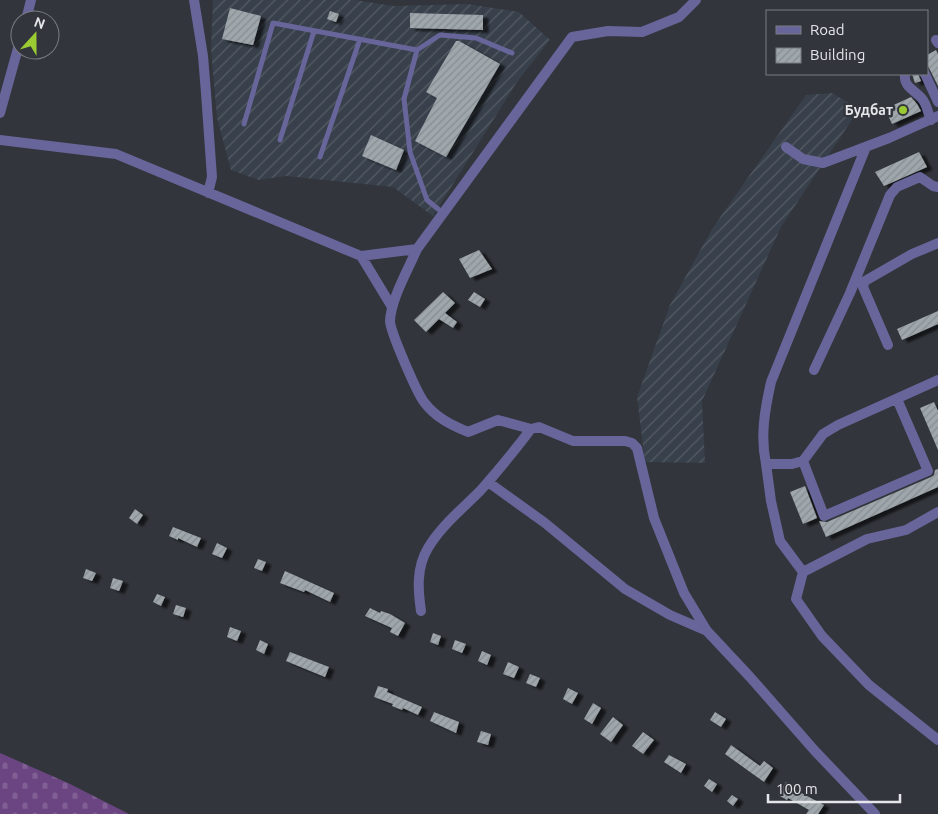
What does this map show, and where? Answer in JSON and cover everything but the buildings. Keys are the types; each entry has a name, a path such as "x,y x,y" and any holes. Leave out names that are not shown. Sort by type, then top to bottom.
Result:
{"street":[{"path":"194,0 203,56 212,177 208,193"},
{"path":"696,0 679,17 642,32 608,31 572,37 417,249 392,307 390,323 400,353 424,402 445,422 468,432 498,420 531,428 539,427 573,440 625,441 632,443 637,448 654,518 684,593 707,631 814,751 875,814"},
{"path":"0,113 15,60"},
{"path":"786,147 803,159 823,164 934,118 923,100 910,90 904,80 905,75"},
{"path":"925,75 938,102"},
{"path":"0,140 116,154 361,256 417,249"},
{"path":"803,572 780,541 763,451 764,417 771,382 866,147"},
{"path":"814,370 850,293 890,195 897,187 920,177 938,188"},
{"path":"888,345 863,287 865,280 912,254 938,243"},
{"path":"361,256 392,307"},
{"path":"766,464 792,464 803,461 823,434 838,424 938,380"},
{"path":"803,461 824,516 928,471 897,399"},
{"path":"421,611 418,588 419,572 427,549 444,526 499,470 531,428"},
{"path":"488,482 545,523 625,589 670,614 707,631"},
{"path":"938,512 906,530 867,540 803,572 796,599 822,636 869,684 938,740"}],"lane":[{"path":"244,124 272,23 418,50"},
{"path":"280,140 314,31"},
{"path":"443,212 427,200 410,152 404,99 418,50 440,35 476,38 512,53"},
{"path":"320,157 360,39"}],"shaded area":[{"path":"213,0 355,0 393,6 467,4 519,12 550,40 517,82 433,216 393,187 286,176 259,180 231,170 217,118 211,49"},
{"path":"832,93 859,109 781,227 702,401 705,463 645,462 637,397 670,305 712,229 806,95"}],"green space":[{"path":"0,753 68,783 129,814 0,814"}],"place":[{"name":"Будбат","path":"903,110"}]}
